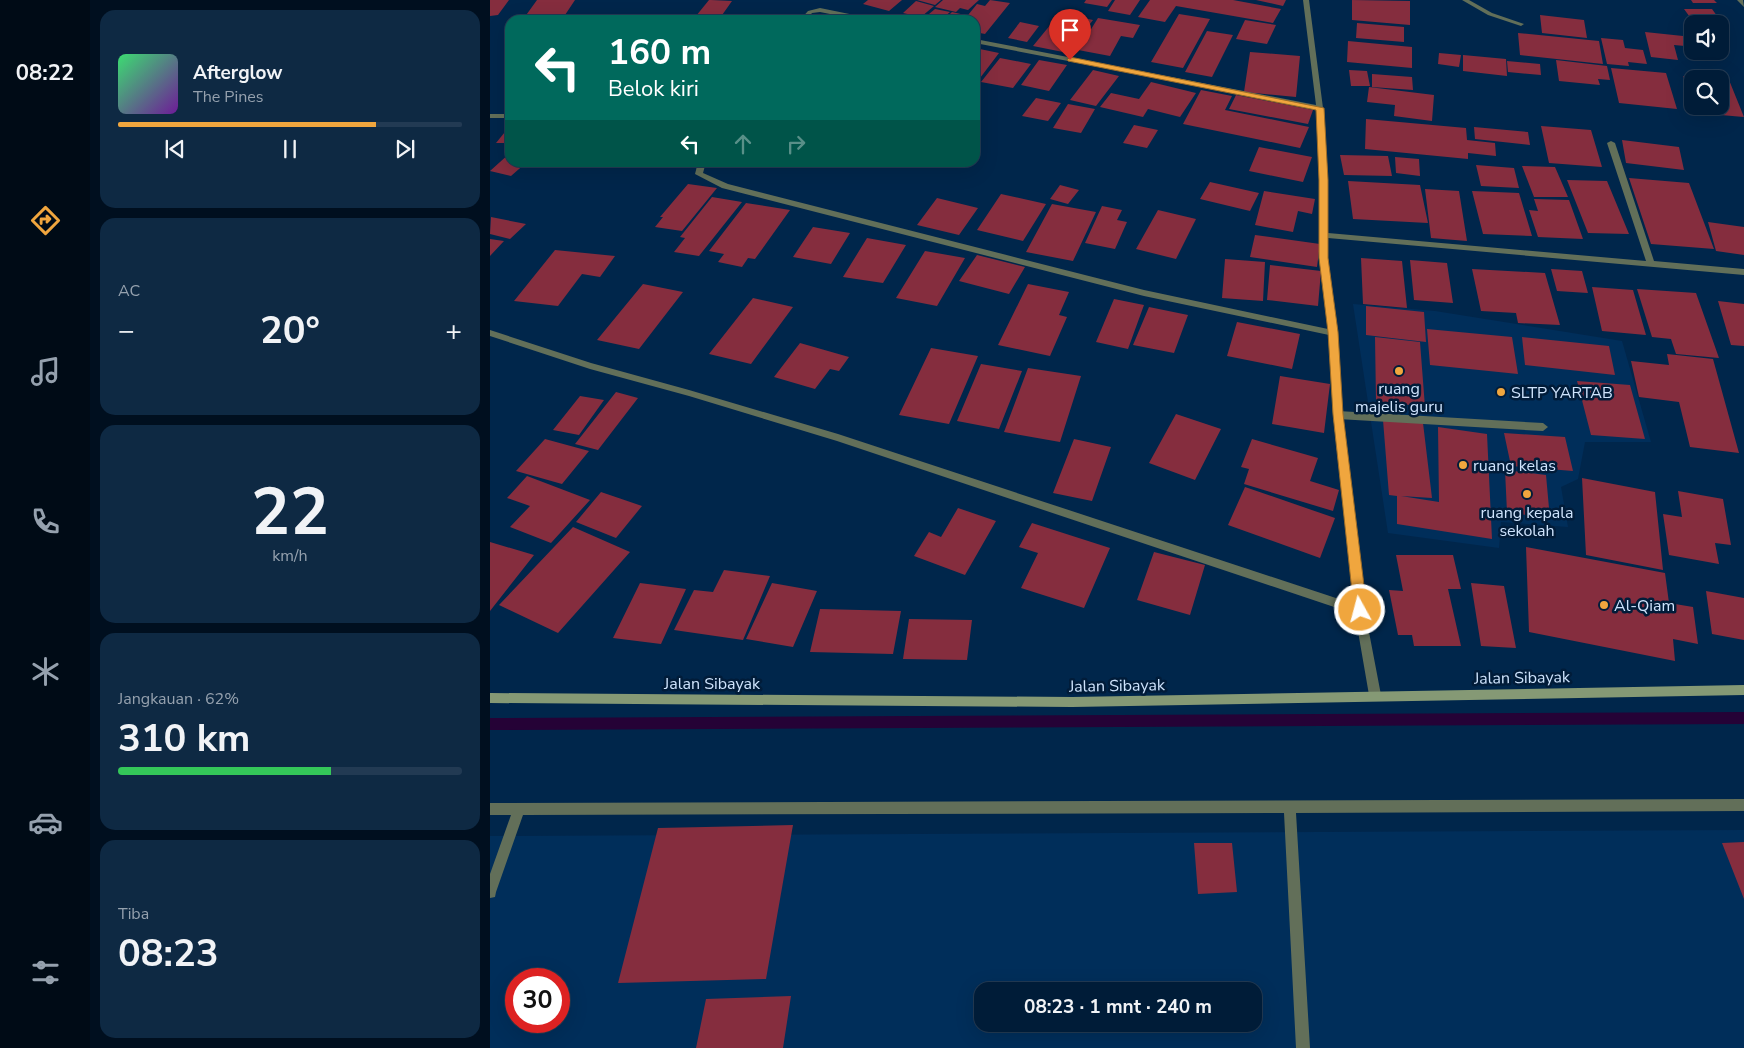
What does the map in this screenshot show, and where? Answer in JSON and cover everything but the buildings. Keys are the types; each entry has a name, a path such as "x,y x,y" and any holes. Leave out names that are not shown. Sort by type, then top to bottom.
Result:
{"street":[{"path":"1306,0 1320,108 1324,180 1324,258 1333,332 1338,414 1360,610 1375,695"},
{"path":"1465,0 1490,14 1520,24"},
{"path":"1740,0 1744,5"},
{"path":"807,15 810,12 820,10 844,15"},
{"path":"980,42 1320,108"},
{"path":"490,116 505,116"},
{"path":"1611,142 1651,263"},
{"path":"701,167 699,174 725,186 1144,293 1333,332"},
{"path":"1324,235 1744,272"},
{"path":"490,334 590,366 689,393 838,438 1360,610"},
{"path":"1338,414 1543,427"},
{"name":"Jalan Sibayak","path":"490,698 1072,702 1375,695 1744,690"},
{"path":"490,809 1744,805"},
{"path":"1290,806 1303,1048"},
{"path":"490,892 519,809"}],"shaded area":[{"name":"SLTP YARTAB","path":"1353,304 1435,311 1622,341 1651,442 1585,442 1578,479 1561,487 1568,527 1501,522 1499,548 1388,533"},
{"path":"1744,830 1744,1048 490,1048 490,836"}],"waterway":[{"path":"490,724 1744,718"}],"place":[{"name":"ruang majelis guru","path":"1399,371"},
{"name":"SLTP YARTAB","path":"1501,392"},
{"name":"ruang kelas","path":"1463,465"},
{"name":"ruang kepala sekolah","path":"1527,494"},
{"name":"Al-Qiam","path":"1604,605"}],"route":[{"path":"1070,60 1320,108 1324,180 1324,258 1333,332 1338,414 1360,610"}]}
